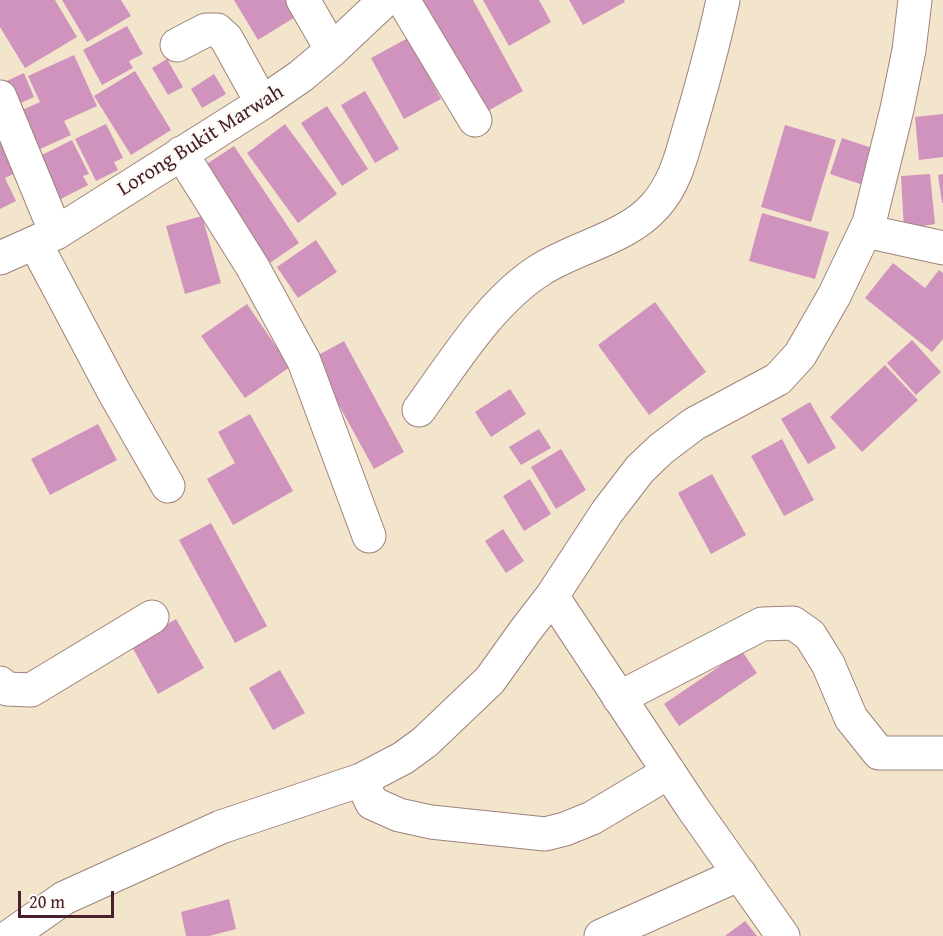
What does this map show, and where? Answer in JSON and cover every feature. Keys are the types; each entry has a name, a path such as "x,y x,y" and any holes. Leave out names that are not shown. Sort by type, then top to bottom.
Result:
{"street":[{"path":"303,0 332,50"},
{"name":"Lorong Bukit Marwah","path":"0,258 46,238 262,103 301,76 385,0"},
{"path":"403,0 475,120"},
{"path":"419,410 460,352 515,289 542,268 633,225 645,217 656,205 677,170 708,66 723,0"},
{"path":"10,936 64,898 221,827 361,780 403,758 461,710 490,680 525,630 552,597 607,512 640,469 661,448 694,424 778,379 800,355 834,296 869,223 897,109 909,50 915,0"},
{"path":"177,45 206,30 217,30 226,38 262,103"},
{"path":"0,97 46,238 114,393 168,486"},
{"path":"181,153 252,266 304,361 369,536"},
{"path":"865,231 943,248"},
{"path":"552,597 669,772 783,936"},
{"path":"0,683 7,689 31,690 152,617"},
{"path":"619,698 762,624 794,623 810,635 828,664 851,718 879,753 943,753"},
{"path":"361,780 372,803 399,815 431,822 545,834 565,830 592,818 669,772"},
{"path":"601,936 740,874"}],"building":[{"path":"0,0 55,0 77,37 25,68 0,27"},
{"path":"62,0 121,0 131,16 87,42"},
{"path":"234,0 291,0 300,14 258,40"},
{"path":"414,0 473,0 523,91 479,116"},
{"path":"483,0 539,0 551,22 509,46"},
{"path":"569,0 624,0 625,2 583,25"},
{"path":"127,26 143,54 129,61 133,68 102,85 83,50"},
{"path":"408,38 441,99 404,119 371,58"},
{"path":"74,55 97,106 64,121 71,135 27,155 9,116 40,102 28,76"},
{"path":"167,59 183,87 168,95 152,68"},
{"path":"135,71 171,130 131,155 94,96"},
{"path":"24,73 34,97 8,109 0,84"},
{"path":"214,74 226,94 202,108 191,89"},
{"path":"365,91 399,149 375,163 341,105"},
{"path":"327,106 368,169 342,186 301,123"},
{"path":"943,114 943,157 919,160 915,117"},
{"path":"106,124 123,158 114,162 118,170 96,181 75,139"},
{"path":"285,124 337,194 298,223 247,153"},
{"path":"785,125 836,140 811,222 761,207"},
{"path":"842,138 875,149 863,185 830,174"},
{"path":"4,140 19,171 5,178 16,201 0,209 0,142"},
{"path":"72,140 89,174 83,176 88,185 51,204 30,161"},
{"path":"234,146 299,243 264,267 199,169"},
{"path":"930,174 935,224 904,229 901,176"},
{"path":"943,174 943,203 942,203 938,175"},
{"path":"762,213 829,232 815,279 749,261"},
{"path":"202,216 221,283 185,294 166,226"},
{"path":"316,240 337,272 298,298 277,267"},
{"path":"893,263 925,288 939,270 943,273 943,339 932,352 865,298"},
{"path":"655,302 706,372 649,415 598,345"},
{"path":"247,304 290,367 245,398 201,336"},
{"path":"912,340 941,372 916,395 887,363"},
{"path":"344,341 404,452 374,469 313,358"},
{"path":"885,365 918,400 862,452 830,417"},
{"path":"510,389 526,414 491,437 475,412"},
{"path":"810,402 836,448 808,464 781,419"},
{"path":"250,414 293,491 233,525 207,479 235,463 218,432"},
{"path":"98,424 117,460 50,495 31,459"},
{"path":"539,429 551,448 521,465 509,447"},
{"path":"782,439 814,500 784,516 751,456"},
{"path":"561,449 586,490 556,509 531,467"},
{"path":"712,474 746,535 711,554 678,493"},
{"path":"530,479 551,514 524,531 503,496"},
{"path":"211,523 267,626 235,643 179,540"},
{"path":"503,529 524,561 506,573 485,541"},
{"path":"176,619 204,668 158,694 131,645"},
{"path":"742,651 757,673 679,726 664,704"},
{"path":"280,670 305,713 273,730 249,688"},
{"path":"229,899 236,929 209,936 186,936 181,912"},
{"path":"745,921 757,936 725,936"}]}
